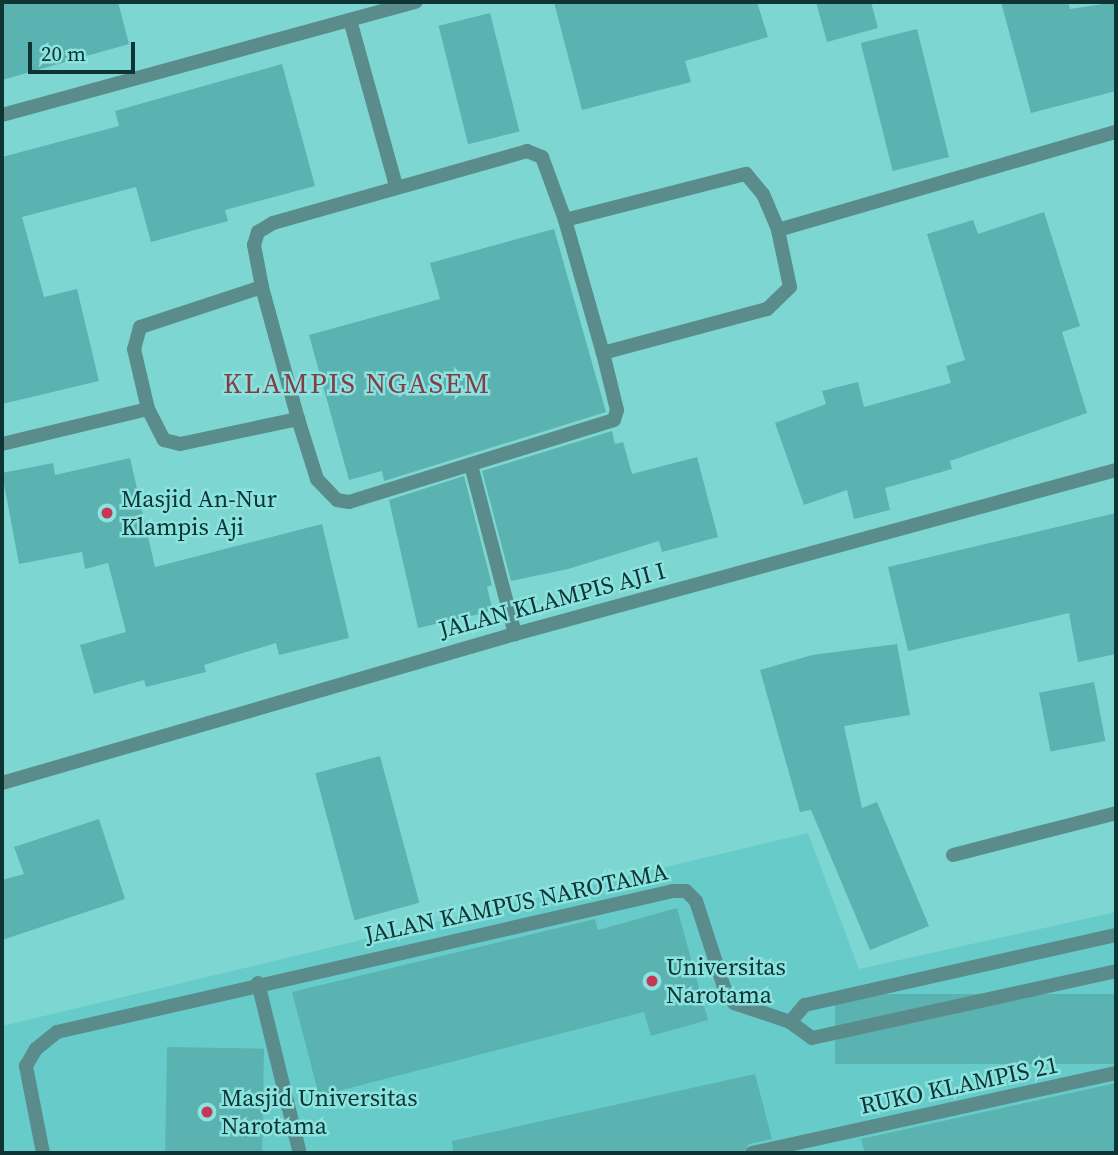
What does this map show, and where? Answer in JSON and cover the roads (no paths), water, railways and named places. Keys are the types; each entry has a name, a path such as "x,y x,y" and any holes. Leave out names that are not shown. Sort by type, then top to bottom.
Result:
{"street":[{"path":"2,115 416,2"},
{"path":"350,20 396,186"},
{"path":"778,230 1116,132"},
{"path":"536,152 545,164 565,220 617,410 614,420 349,502 337,500 317,479 298,419 262,287 254,245 258,232 273,223 396,186 536,152"},
{"path":"565,220 746,174 763,194 778,230 790,287 774,304 603,353"},
{"path":"262,287 140,327 134,349 148,409 164,440 180,444 298,419"},
{"path":"2,444 148,409"},
{"path":"471,465 515,634"},
{"name":"JALAN KLAMPIS AJI I","path":"2,783 515,634 1116,470"},
{"path":"953,855 1116,813"},
{"name":"JALAN KAMPUS NAROTAMA","path":"43,1153 26,1066 36,1049 57,1032 258,983 685,891 704,917 725,990 734,1003 790,1022 813,1038 1116,971"},
{"path":"790,1022 805,1005 1116,935"},
{"path":"258,983 299,1150"},
{"name":"RUKO KLAMPIS 21","path":"752,1153 1116,1073"}],"place":[{"name":"Masjid An-Nur Klampis Aji","path":"107,513"},
{"name":"Universitas Narotama","path":"652,981"},
{"name":"Masjid Universitas Narotama","path":"207,1112"}],"district":[{"name":"KLAMPIS NGASEM","path":"357,383"}]}
